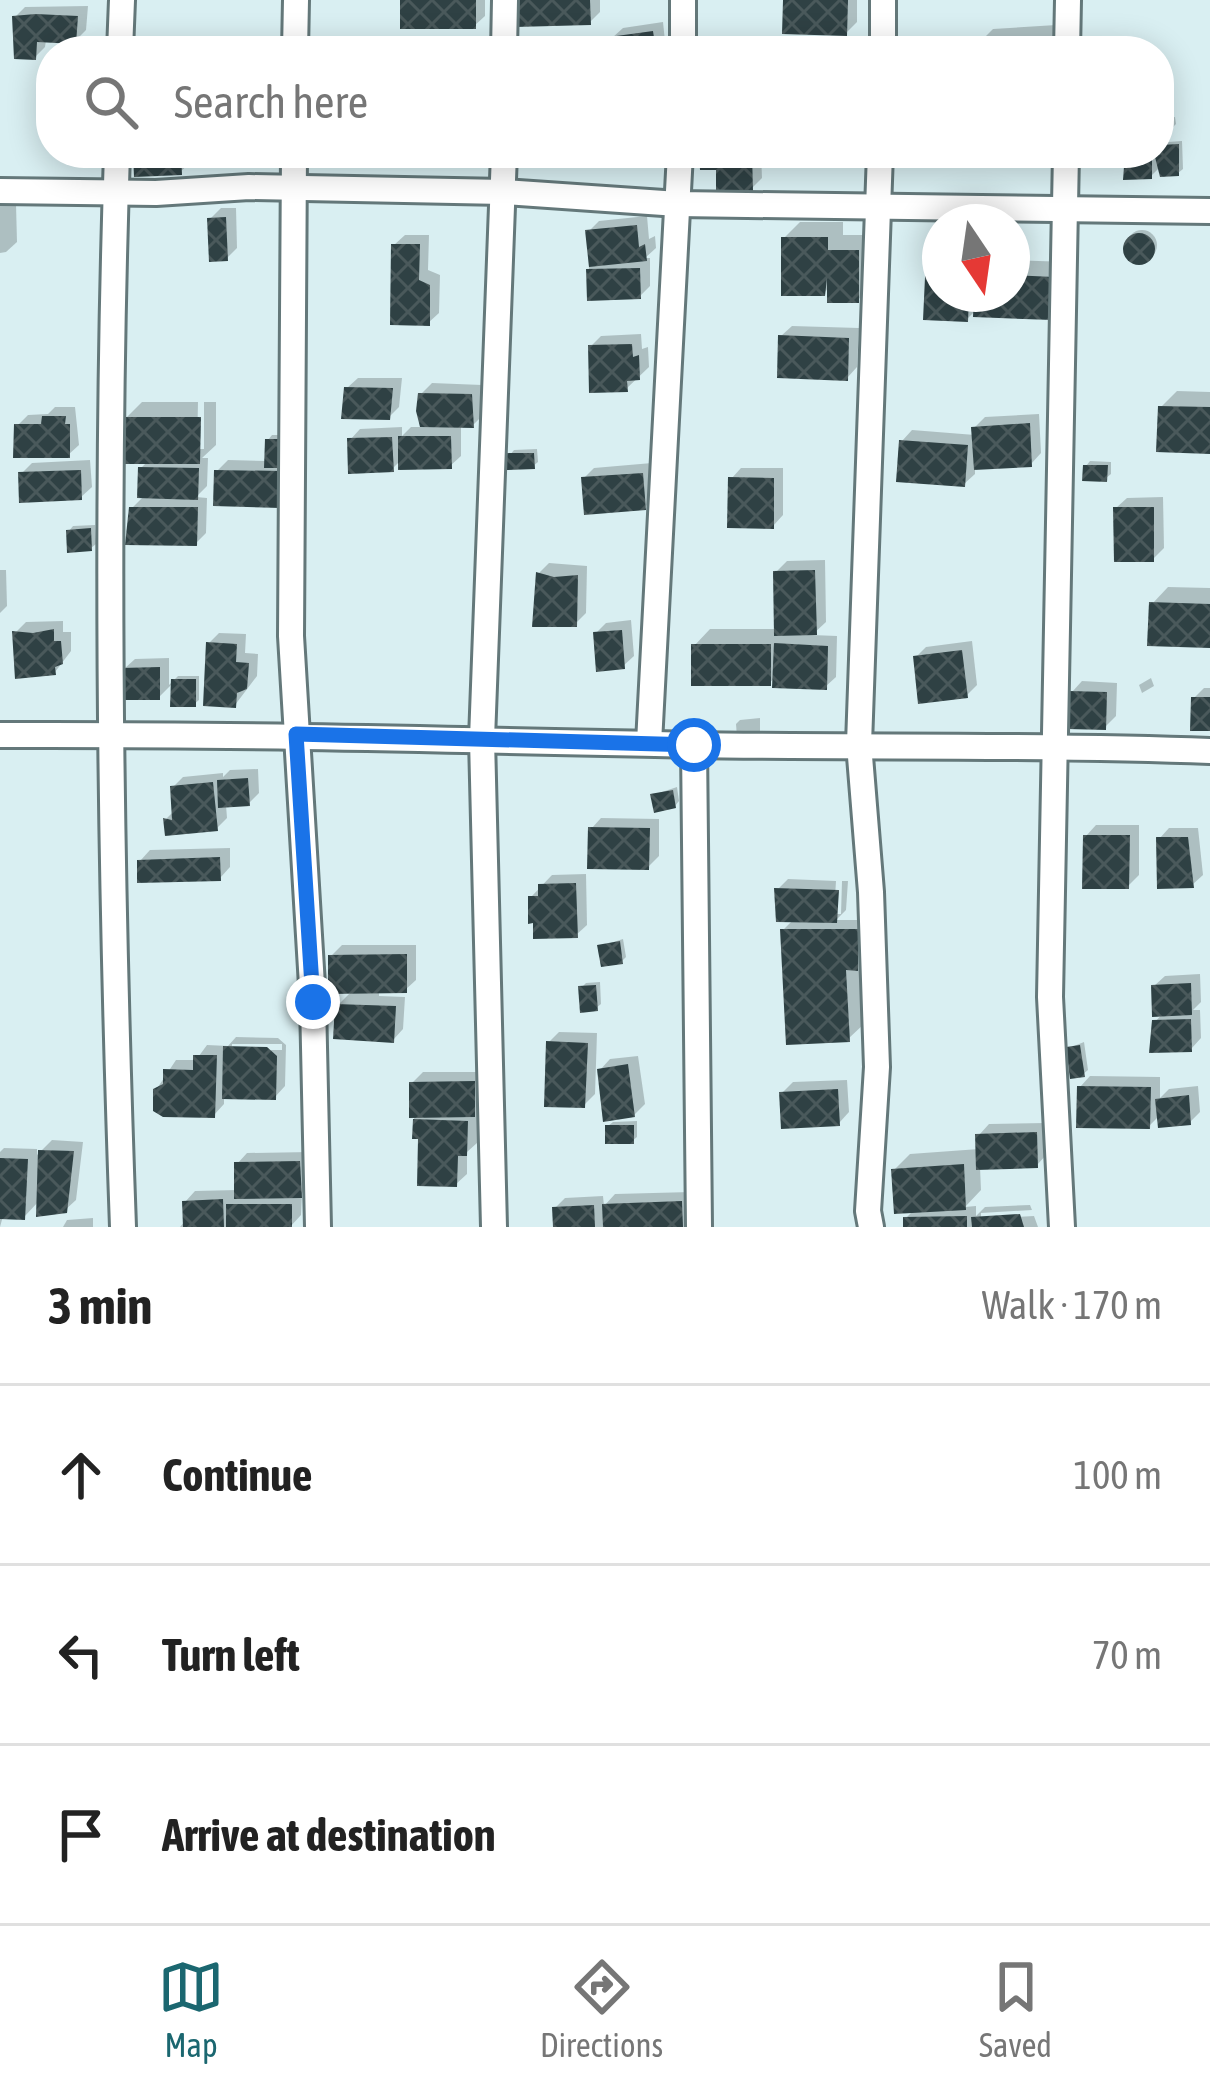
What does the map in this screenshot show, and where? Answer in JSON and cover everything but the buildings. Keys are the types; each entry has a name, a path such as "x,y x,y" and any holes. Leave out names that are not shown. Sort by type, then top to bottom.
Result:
{"street":[{"path":"121,36 122,0"},
{"path":"295,36 296,0"},
{"path":"505,0 505,36"},
{"path":"683,0 683,36"},
{"path":"883,0 883,36"},
{"path":"1067,36 1068,0"},
{"path":"117,168 111,382 116,1015 123,1227"},
{"path":"294,168 290,488 318,1227"},
{"path":"494,1227 482,739 504,168"},
{"path":"649,743 679,168"},
{"path":"871,1227 877,1067 871,892 859,744 879,168"},
{"path":"1062,1227 1050,997 1066,168"},
{"path":"0,191 504,192 678,203 1210,211"},
{"path":"0,735 296,734 1210,751"},
{"path":"694,745 699,1227"}],"route":[{"path":"313,1002 296,734 694,745"}]}
